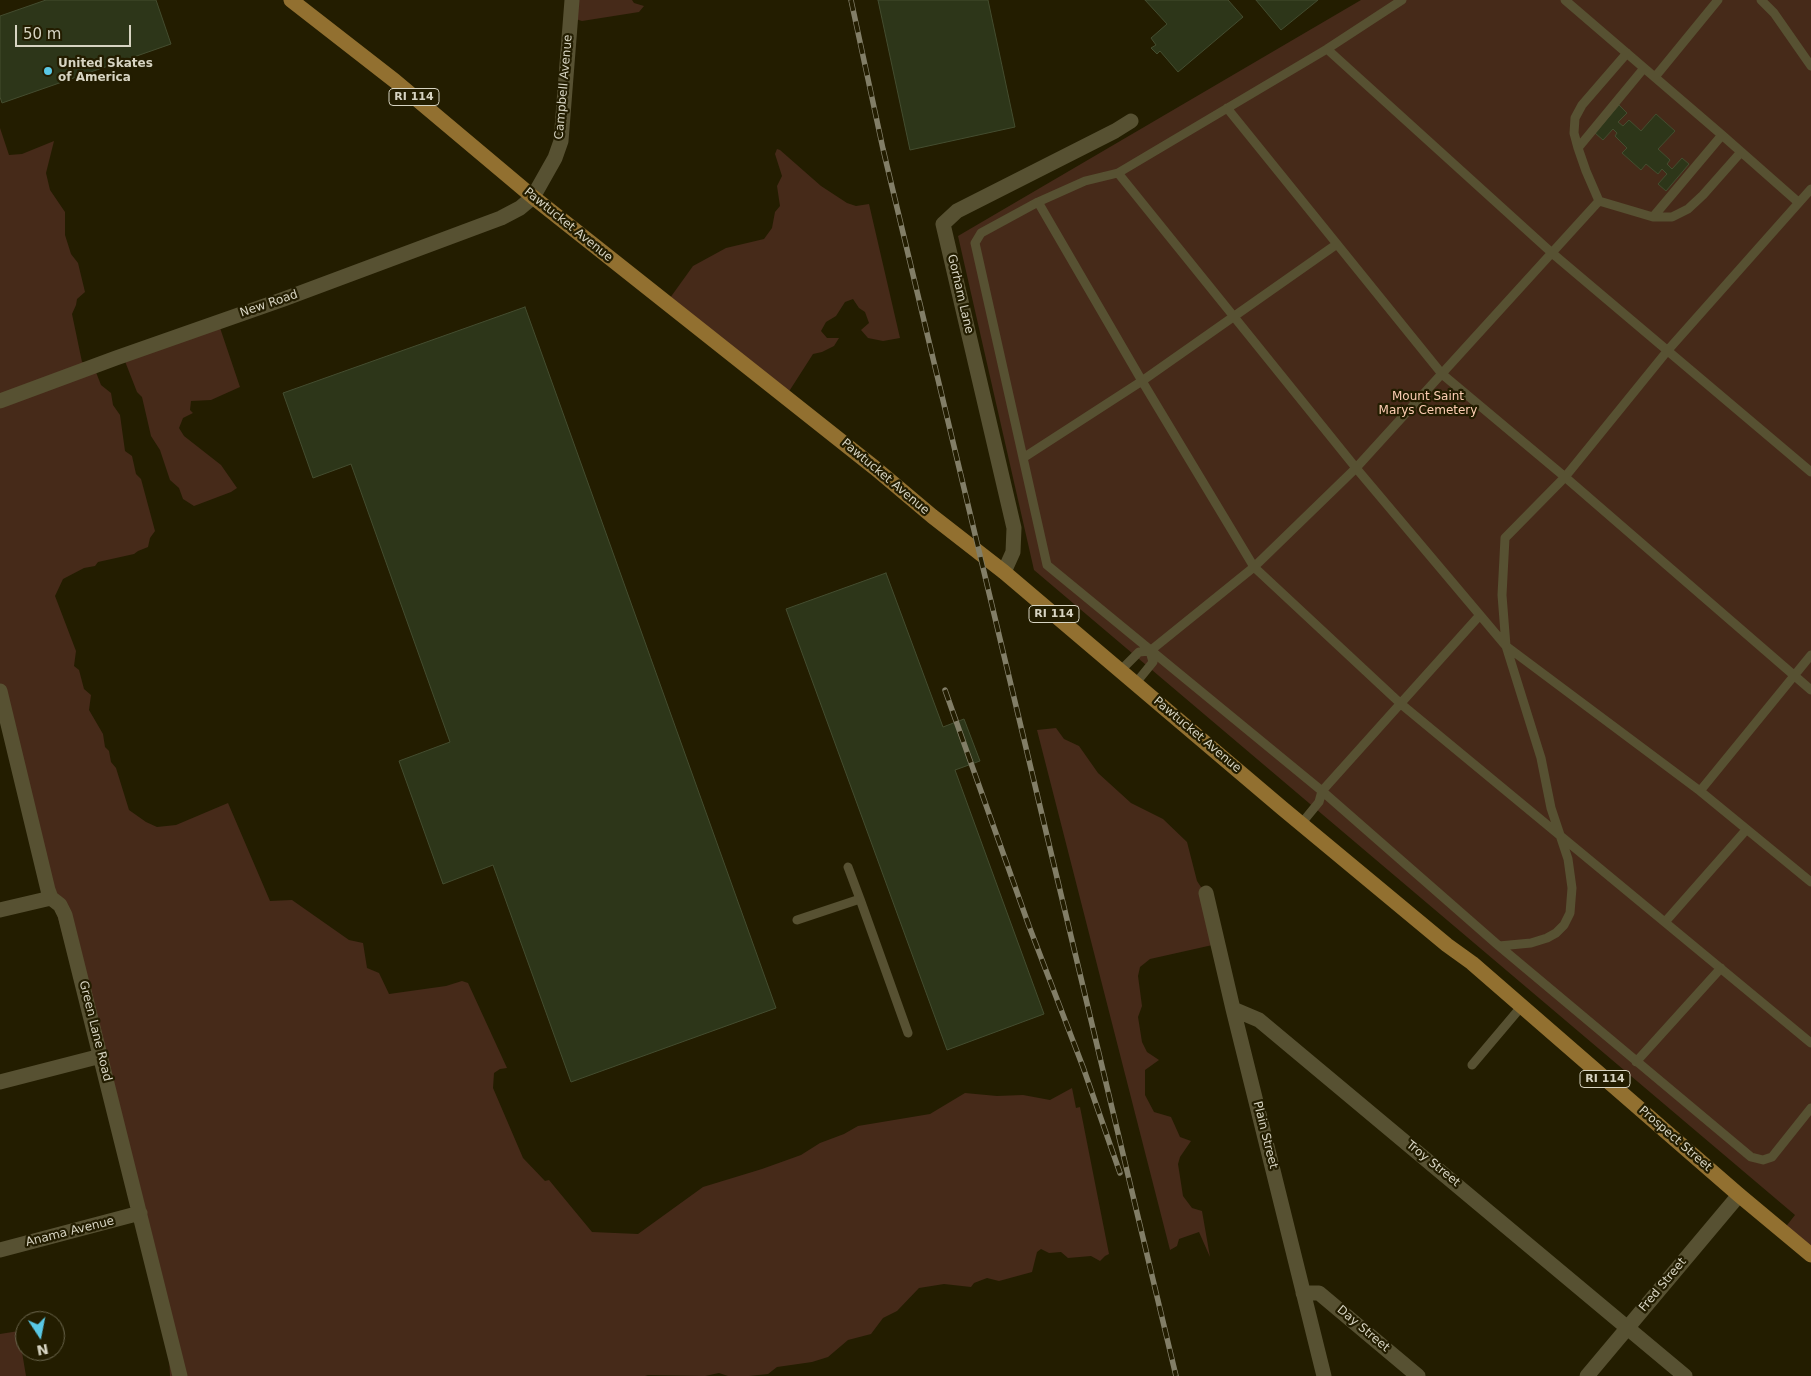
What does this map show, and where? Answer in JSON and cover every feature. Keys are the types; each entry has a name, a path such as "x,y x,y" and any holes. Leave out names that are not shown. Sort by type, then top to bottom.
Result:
{"main road":[{"name":"Pawtucket Avenue","path":"291,0 395,81 533,197 1004,572 1447,946 1472,963"},
{"name":"Prospect Street","path":"1472,963 1739,1195 1811,1255"}],"street":[{"name":"Campbell Avenue","path":"533,197 555,158 561,141 572,0"},
{"name":"Gorham Lane","path":"1004,572 1013,552 1014,528 943,224 957,211 1130,121"},
{"name":"New Road","path":"0,401 284,299 501,218 520,208 533,197"},
{"name":"Green Lane Road","path":"0,691 51,898 60,905 65,915 180,1376"},
{"name":"Plain Street","path":"1206,893 1324,1376"},
{"path":"0,910 51,898"},
{"name":"Troy Street","path":"1233,1009 1259,1020 1685,1376"},
{"path":"0,1082 101,1056"},
{"name":"Fred Street","path":"1587,1376 1739,1195"},
{"name":"Anama Avenue","path":"0,1250 140,1214"},
{"name":"Day Street","path":"1303,1293 1320,1293 1418,1376"}],"lane":[{"path":"1402,0 1326,49 1118,173 1085,180 1038,202 981,233 975,243 1047,565 1322,791 1499,946 1751,1157 1763,1160 1772,1157 1811,1108"},
{"path":"1565,0 1798,202"},
{"path":"1655,77 1718,0"},
{"path":"1760,0 1774,13 1811,66"},
{"path":"1326,49 1552,253 1811,472"},
{"path":"1627,53 1582,105 1575,118 1574,133 1578,148 1599,201 1652,217 1672,217 1688,209 1703,196 1741,152"},
{"path":"1578,148 1644,68"},
{"path":"1227,108 1442,374 1565,477 1811,690"},
{"path":"1652,217 1722,135"},
{"path":"1118,173 1356,468 1506,646 1700,791 1810,880"},
{"path":"1499,946 1522,944 1547,938 1556,933 1564,925 1570,913 1572,888 1568,859 1551,808 1541,758 1506,646 1502,595 1505,538 1565,477 1668,350 1811,189"},
{"path":"1121,670 1139,652 1150,651 1254,567 1356,468 1599,201"},
{"path":"1038,202 1142,381 1254,567 1401,704 1811,1043"},
{"path":"1023,458 1142,381 1337,244"},
{"path":"1302,824 1319,802 1322,791 1480,615"},
{"path":"1135,684 1153,662 1150,651"},
{"path":"1700,791 1811,655"},
{"path":"1665,922 1746,830"},
{"path":"848,867 908,1033"},
{"path":"797,920 860,899"},
{"path":"1636,1062 1721,968"},
{"path":"1472,1065 1521,1007"}],"green space":[{"path":"571,0 632,0 634,3 644,6 639,12 582,21 572,18"},
{"name":"Mount Saint Marys Cemetery","path":"1361,0 1811,0 1811,1254 1784,1229 1795,1215 1034,570 958,236"},
{"path":"0,128 9,155 22,154 54,141 46,173 50,190 65,212 65,235 71,254 78,263 85,292 77,299 72,314 82,362 92,362 101,385 111,393 113,405 120,415 125,451 132,456 136,474 141,479 155,531 150,538 148,547 134,554 98,562 95,566 84,568 63,579 55,596 76,651 74,666 79,670 84,689 91,695 89,710 103,734 105,747 109,751 111,762 116,768 129,810 157,827 176,825 228,803 270,901 292,900 349,940 363,943 367,968 379,973 389,994 446,986 462,981 468,983 507,1068 500,1069 494,1073 493,1088 523,1158 545,1181 549,1180 592,1232 638,1234 703,1187 801,1155 820,1143 844,1134 858,1126 930,1114 965,1093 997,1096 1023,1095 1050,1100 1072,1088 1076,1108 1080,1107 1109,1254 1100,1261 1091,1256 1068,1258 1061,1252 1049,1253 1041,1249 1037,1252 1032,1272 999,1281 987,1278 974,1283 971,1287 944,1284 919,1288 897,1311 883,1318 871,1334 848,1340 828,1357 812,1362 777,1367 768,1374 749,1376 728,1376 719,1373 705,1376 170,1376 168,1332 139,1216 0,704"},
{"path":"777,149 821,186 847,203 856,206 869,204 900,338 883,341 868,338 861,330 869,323 865,312 859,308 853,299 845,302 836,316 826,322 821,331 827,338 839,338 834,346 813,354 788,393 670,298 693,266 726,248 764,239 772,228 775,212 780,206 777,186 782,176 775,154"},
{"path":"217,319 240,387 211,400 191,401 190,410 193,413 183,418 179,428 184,436 221,465 237,488 194,506 183,499 179,488 170,480 160,450 151,436 142,397 137,392 121,351"},
{"path":"1056,728 1064,739 1079,746 1098,773 1131,803 1163,819 1187,842 1197,881 1205,893 1217,944 1150,959 1140,967 1138,976 1142,1006 1138,1017 1142,1042 1147,1052 1159,1060 1145,1070 1145,1095 1154,1112 1171,1117 1180,1137 1191,1141 1180,1157 1178,1164 1183,1196 1192,1208 1202,1211 1210,1257 1199,1232 1179,1239 1177,1246 1170,1250 1037,730"},
{"path":"15,1332 15,1361 24,1361 26,1376 0,1376 0,1334"}],"building":[{"name":"United Skates of America","path":"46,0 156,0 171,44 2,103 0,97 0,16"},
{"path":"878,0 988,0 1015,127 910,150"},
{"path":"1145,0 1228,0 1243,17 1178,72 1160,51 1157,54 1151,48 1156,45 1151,38 1167,24"},
{"path":"1256,0 1318,0 1281,30"},
{"path":"1619,105 1627,113 1618,122 1623,126 1629,120 1641,131 1656,114 1675,131 1658,149 1670,160 1667,164 1672,169 1682,158 1689,164 1666,191 1658,184 1667,174 1662,169 1658,174 1646,164 1641,170 1622,153 1627,148 1615,136 1617,133 1613,129 1603,140 1595,133"},
{"path":"525,307 776,1008 571,1082 493,865 443,884 399,761 450,742 351,464 313,478 283,393"},
{"path":"886,573 943,727 964,719 980,761 955,770 1044,1014 947,1050 786,609"}],"railway":[{"path":"851,0 883,149 1176,1376"},
{"path":"945,690 1120,1173"}],"place":[{"name":"United Skates of America","path":"48,71"}]}
